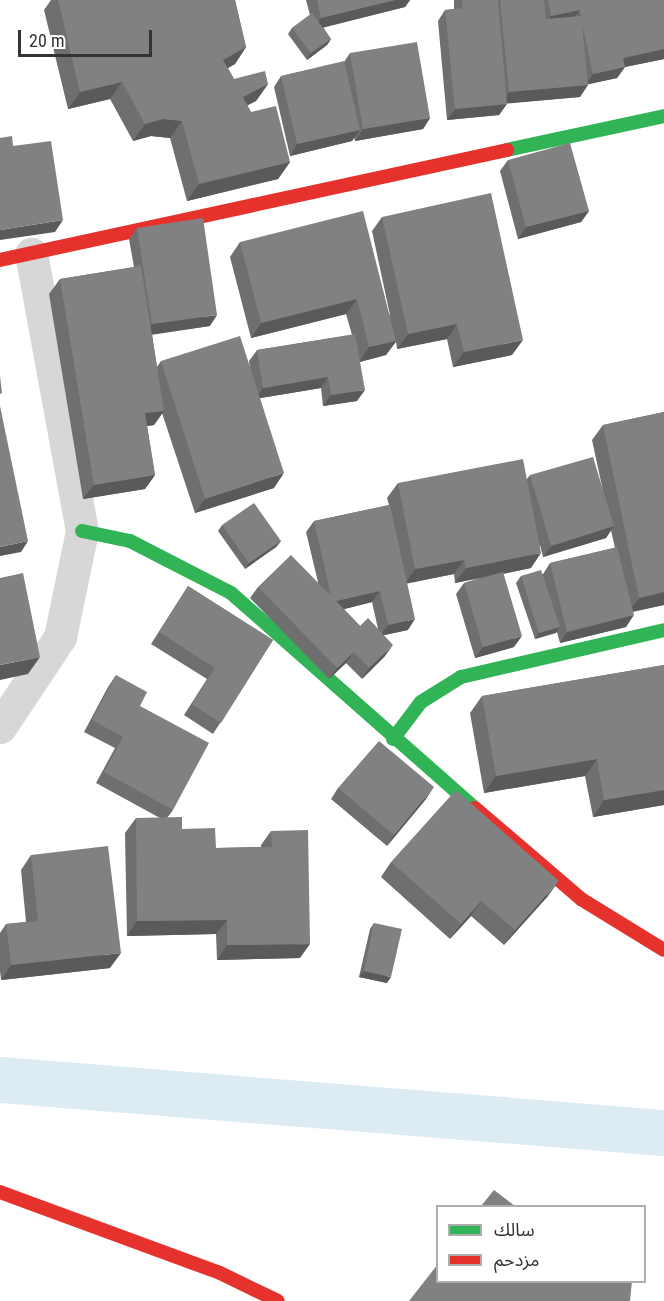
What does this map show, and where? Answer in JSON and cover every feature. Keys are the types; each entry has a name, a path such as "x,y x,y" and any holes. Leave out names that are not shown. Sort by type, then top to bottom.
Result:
{"street":[{"path":"0,727 60,637 82,531 16,257 664,117"},
{"path":"82,531 130,541 231,593 393,739 581,899 664,950"},
{"path":"393,739 421,702 461,678 664,630"},
{"path":"0,1192 220,1273 278,1301"}],"building":[{"path":"58,0 235,0 246,47 223,60 234,79 265,71 268,84 243,97 251,112 276,106 290,162 199,184 182,121 163,119 145,124 122,82 80,92"},
{"path":"317,0 395,0 321,18"},
{"path":"462,0 498,0 507,104 455,109 445,10 463,8"},
{"path":"500,0 544,0 546,19 581,16 580,10 551,16 548,0 664,0 664,49 623,58 625,67 593,74 582,23 588,85 509,92"},
{"path":"312,13 331,39 311,53 292,28"},
{"path":"417,42 430,118 363,129 350,53"},
{"path":"344,61 360,130 297,144 281,76"},
{"path":"12,136 13,146 51,141 63,220 0,230 0,138"},
{"path":"570,143 589,211 526,227 508,160"},
{"path":"491,193 523,340 464,352 457,324 408,334 382,217"},
{"path":"363,211 396,341 369,347 357,299 261,323 240,242"},
{"path":"203,218 217,315 152,324 137,228"},
{"path":"141,266 164,411 145,413 155,475 94,485 60,279"},
{"path":"355,334 365,390 331,395 328,377 263,388 257,350"},
{"path":"240,336 284,473 205,499 161,361"},
{"path":"0,406 28,541 0,547"},
{"path":"664,412 664,592 639,598 603,425"},
{"path":"593,457 614,526 551,546 530,475"},
{"path":"523,459 541,553 466,568 464,560 415,569 398,483"},
{"path":"254,503 281,541 249,563 222,525"},
{"path":"390,505 415,619 388,625 380,591 336,601 360,626 368,618 393,645 369,668 354,652 337,668 258,587 291,555 331,596 314,521"},
{"path":"617,547 634,615 567,632 550,563"},
{"path":"541,570 560,627 539,633 521,576"},
{"path":"503,572 522,636 483,647 464,583"},
{"path":"23,573 40,657 0,665 0,578"},
{"path":"188,586 273,640 221,723 192,704 215,668 159,632"},
{"path":"664,665 664,790 604,800 597,759 496,776 482,696"},
{"path":"116,675 147,692 140,706 209,743 173,810 104,772 123,737 92,720"},
{"path":"379,741 434,787 394,835 338,788"},
{"path":"456,790 559,881 515,930 481,901 461,924 391,862"},
{"path":"182,817 182,829 215,828 216,848 272,847 271,831 308,830 310,944 227,945 227,920 137,921 136,818"},
{"path":"108,846 121,953 11,965 6,924 38,921 31,855"},
{"path":"374,923 402,929 391,977 364,971"},
{"path":"494,1190 514,1205 482,1205"},
{"path":"436,1267 436,1283 632,1283 630,1301 409,1301"}],"waterway":[{"path":"0,1080 664,1133"}],"traffic: fast":[{"path":"507,150 664,116"},
{"path":"82,531 130,541 231,593 475,808"},
{"path":"393,739 421,702 461,677 664,630"}],"traffic: jam":[{"path":"0,260 507,150"},
{"path":"475,808 581,899 664,950"},
{"path":"0,1192 220,1273 278,1301"}]}
